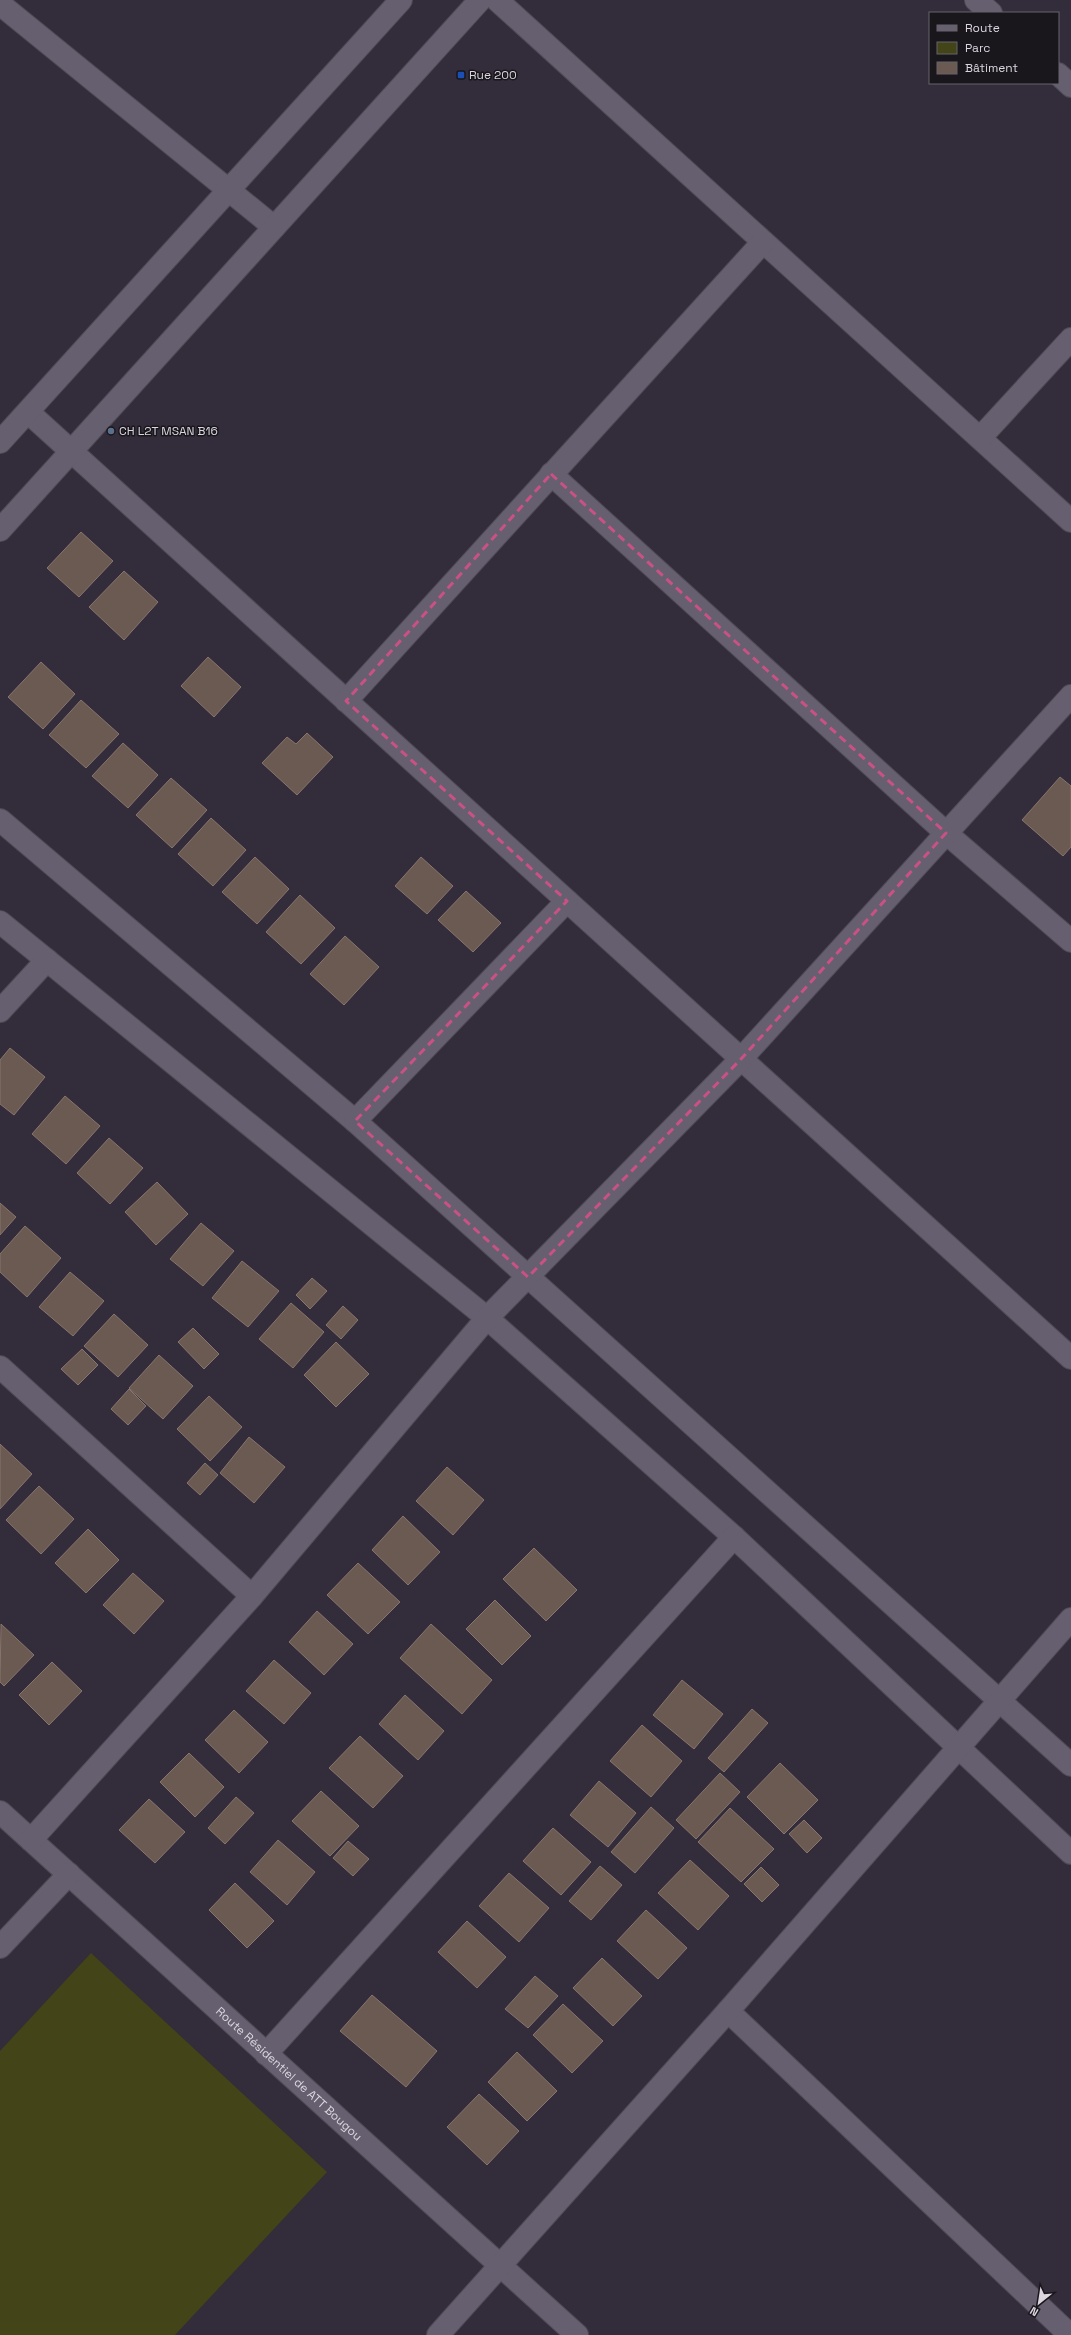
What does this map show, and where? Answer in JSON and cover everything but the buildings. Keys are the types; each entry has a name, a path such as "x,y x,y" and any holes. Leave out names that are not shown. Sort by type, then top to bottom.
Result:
{"street":[{"path":"0,442 401,0"},
{"path":"0,530 480,0"},
{"path":"497,0 1071,521"},
{"path":"976,0 990,12"},
{"path":"0,4 274,227"},
{"path":"1059,75 1071,86"},
{"path":"346,700 764,242"},
{"path":"980,438 1071,339"},
{"path":"28,412 1071,1358"},
{"path":"551,474 946,833 1071,941"},
{"path":"31,1840 252,1596 487,1318 741,1059 1071,696"},
{"path":"0,820 355,1121 1071,1765"},
{"path":"355,1121 567,901"},
{"path":"0,922 487,1318 734,1537 1071,1853"},
{"path":"0,1011 47,960"},
{"path":"0,1367 252,1596"},
{"path":"266,2054 734,1537"},
{"path":"438,2335 502,2266 728,2011 957,1747 1071,1619"},
{"name":"Route Résidentiel de ATT Bougou","path":"0,1812 577,2335"},
{"path":"0,1947 69,1874"},
{"path":"728,2011 1070,2335"}],"highlighted area":[{"path":"551,474 946,833 741,1059 528,1277 355,1121 567,901 346,701"}],"green space":[{"path":"91,1953 327,2172 175,2335 0,2335 0,2051"}],"place":[{"name":"Rue 200","path":"461,75"},
{"name":"CH L2T MSAN B16","path":"111,431"}]}
